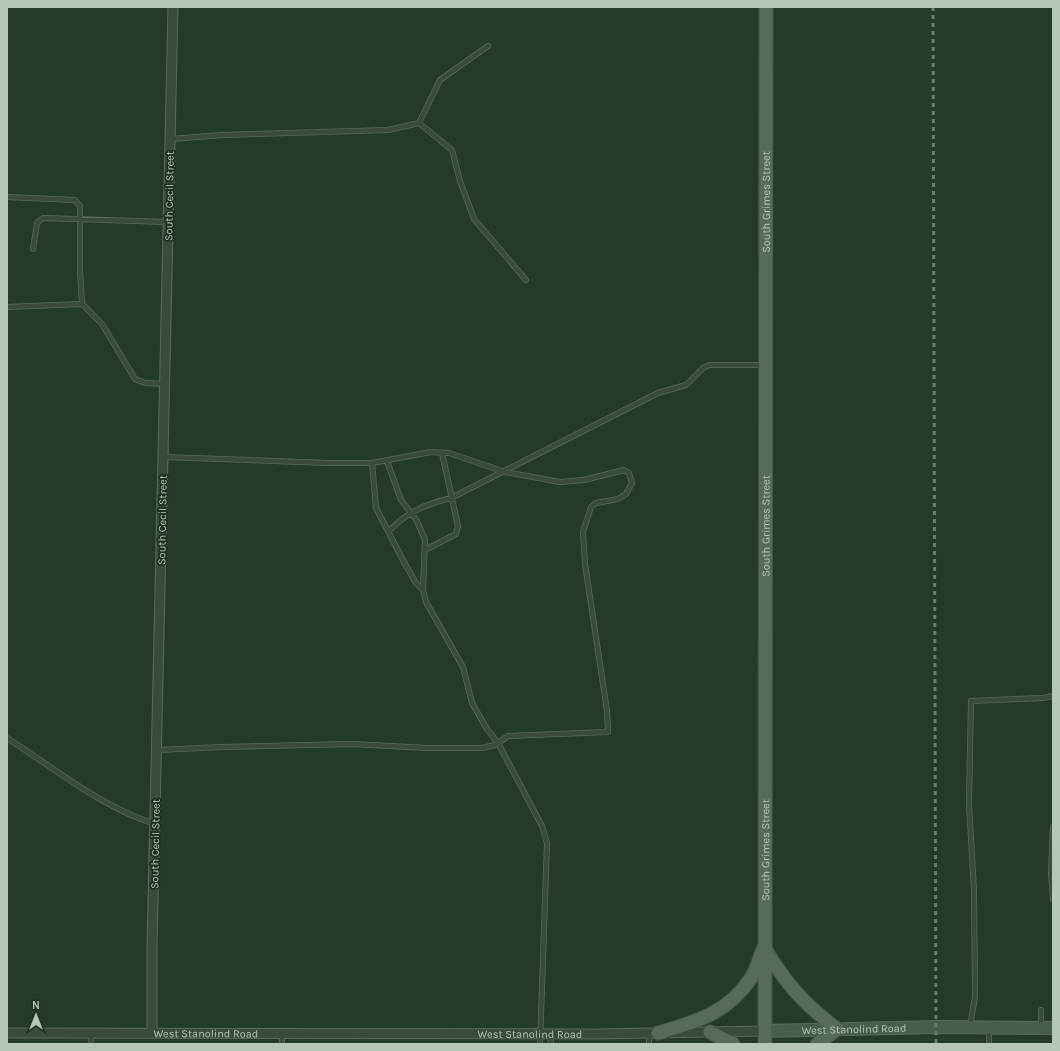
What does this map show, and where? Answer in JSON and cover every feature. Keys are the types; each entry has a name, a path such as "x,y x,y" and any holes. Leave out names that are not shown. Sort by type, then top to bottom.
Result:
{"main road":[{"name":"South Grimes Street","path":"765,1044 766,7"},
{"path":"764,947 796,994 811,1009 837,1029 817,1044"},
{"path":"654,1033 701,1020 728,1005 752,978 764,947"},
{"name":"West Stanolind Road","path":"765,1031 970,1027 1047,1028"},
{"path":"710,1032 733,1044"}],"street":[{"name":"South Cecil Street","path":"152,1032 155,824 173,7"},
{"name":"West Stanolind Road","path":"7,1033 152,1032 550,1034 765,1031"}],"lane":[{"path":"419,123 440,80 488,46"},
{"path":"170,139 223,135 388,130 419,123"},
{"path":"419,123 452,150 460,181 474,219 526,280"},
{"path":"7,196 75,200 80,206 80,270 82,304 102,324 135,379 145,384 165,384"},
{"path":"33,249 37,224 44,218 168,222"},
{"path":"7,307 82,304"},
{"path":"389,531 400,519 429,503 451,498 501,471 658,393 686,385 703,368 709,365 766,365"},
{"path":"157,750 352,744 427,748 482,748 498,743 508,736 608,732 607,711 585,564 584,532 591,507 596,503 618,499 626,494 632,484 629,473 624,470 584,480 560,482 501,471 449,453 431,452 387,462 372,463 329,463 163,457"},
{"path":"425,550 456,534 458,526 442,453"},
{"path":"387,462 401,500 417,521 425,540 423,590 426,602 463,667 472,703 487,729 498,743 542,826 547,843 544,903 544,976 540,1044"},
{"path":"372,463 376,508 416,583 423,590"},
{"path":"970,1027 975,997 974,891 969,803 971,701 1043,698 1053,696"},
{"path":"7,738 103,800 136,818 155,824"},
{"path":"1053,827 1051,873 1053,899"},
{"path":"1041,1010 1047,1028"},
{"path":"989,1027 989,1044"},
{"path":"91,1044 92,1033"},
{"path":"282,1033 282,1044"},
{"path":"649,1044 654,1033"},
{"path":"550,1034 551,1044"}],"railway":[{"path":"933,7 936,1044"}]}
